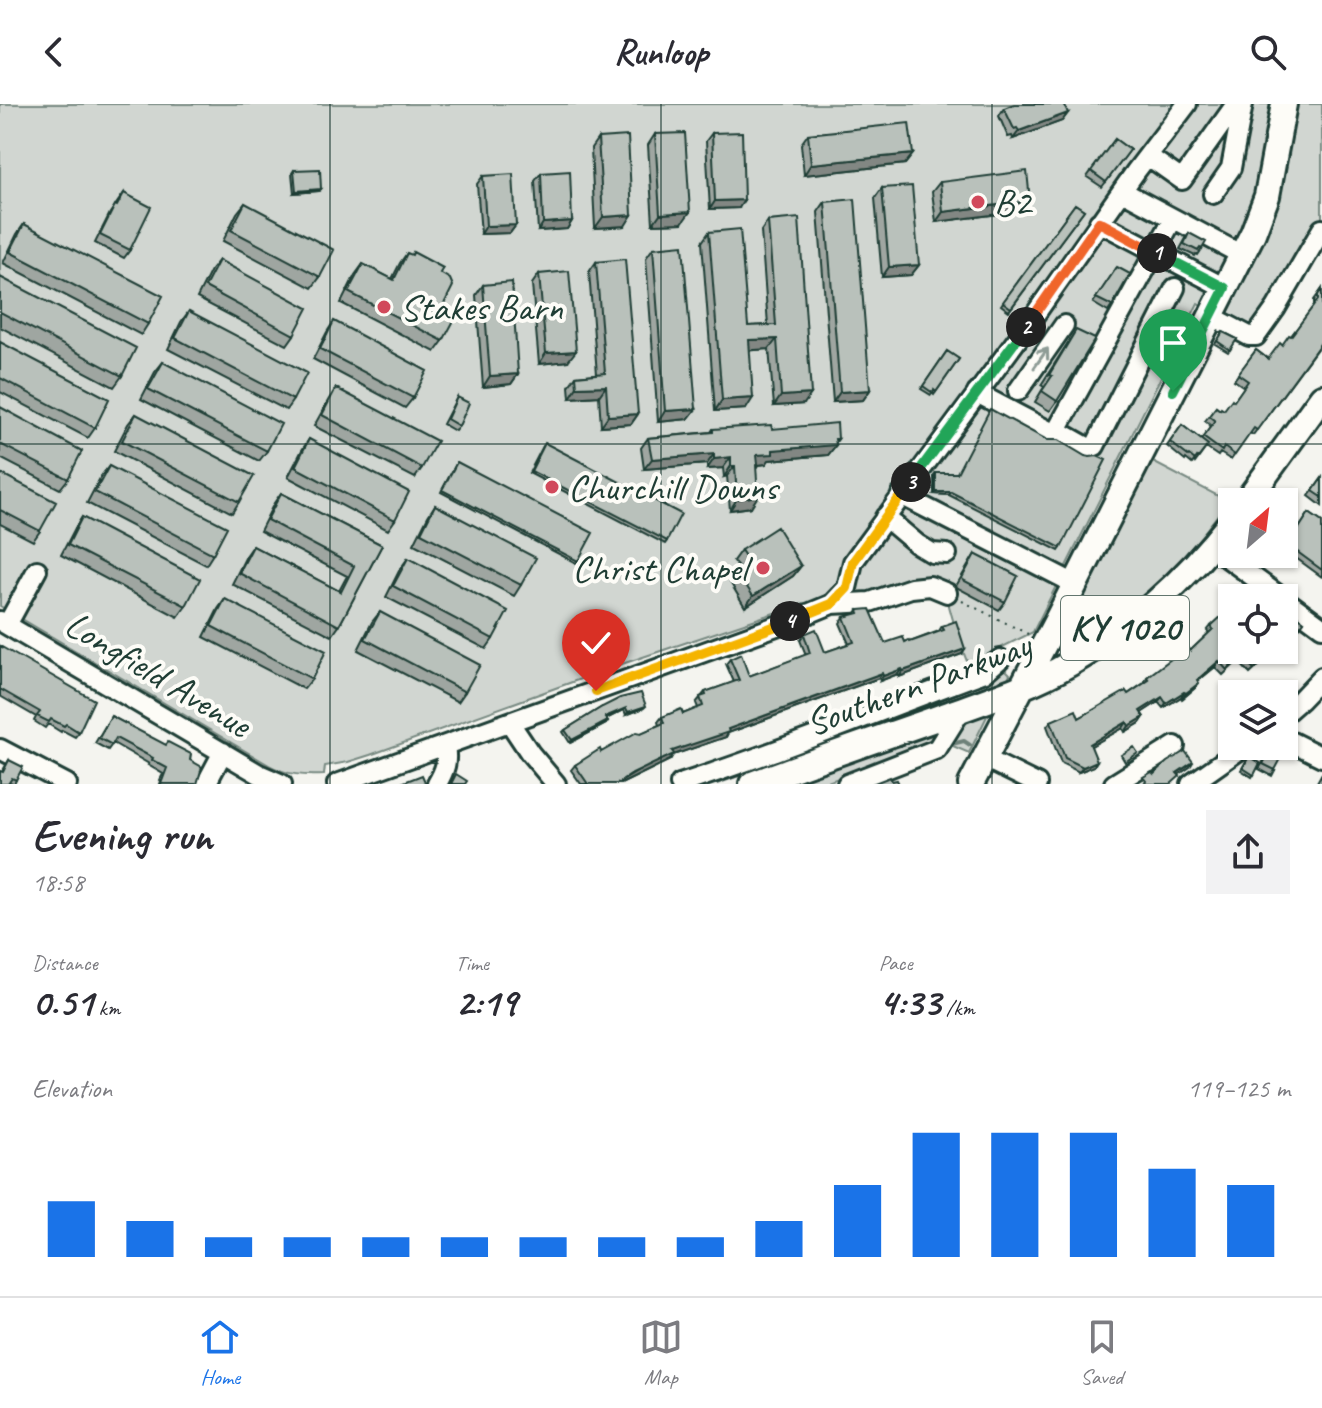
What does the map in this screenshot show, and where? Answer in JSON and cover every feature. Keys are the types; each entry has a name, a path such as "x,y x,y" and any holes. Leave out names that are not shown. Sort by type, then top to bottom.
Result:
{"main road":[{"path":"971,784 1253,233 1267,196 1284,104"},
{"path":"1256,488 1322,397"},
{"name":"KY 1020","path":"1211,546 1218,538"},
{"name":"Southern Parkway","path":"752,784 962,709 1066,667 1117,635 1169,591 1211,546"}],"street":[{"path":"832,604 847,588 853,562 1187,104"},
{"path":"1148,156 1182,180 1236,104"},
{"path":"1213,194 1231,168 1243,104"},
{"path":"1122,191 1242,255"},
{"path":"1006,408 1018,391 1136,287 1173,219"},
{"path":"1099,222 1225,288"},
{"path":"1211,316 1249,336 1256,336 1322,229"},
{"path":"977,393 1051,432 1057,430 1089,448 1095,446 1171,296 1136,287"},
{"path":"1039,308 1084,335"},
{"path":"1057,430 1084,335"},
{"path":"993,372 1018,391"},
{"path":"901,495 1075,584"},
{"path":"885,517 932,553 947,554"},
{"path":"1211,546 1263,584"},
{"path":"3,623 37,570"},
{"path":"337,784 832,604 870,602 911,588 930,586 947,593"},
{"path":"1298,610 1322,627"},
{"name":"Longfield Avenue","path":"3,623 259,774 282,784"},
{"path":"680,784 985,672 1000,659"},
{"path":"1298,702 1322,677"},
{"path":"847,784 937,749 962,709"},
{"path":"486,710 491,729"},
{"path":"510,723 556,784"},
{"path":"1298,745 1322,757"},
{"path":"437,784 446,768 445,746"},
{"path":"1114,784 1175,746"},
{"path":"0,749 67,784"},
{"path":"206,784 223,752"},
{"path":"984,758 1037,784"},
{"path":"1191,784 1225,760"}],"path":[{"path":"947,593 1033,636"}],"shaded area":[{"name":"Churchill Downs","path":"0,104 1322,104 1322,225 1257,326 1241,325 1198,303 1033,632 968,664 944,588 842,611 804,603 622,664 370,755 325,766 324,775 303,775 269,765 0,606"},
{"path":"1149,460 1218,496 1218,514 1159,584 1075,646 1064,638 1074,611"},
{"path":"1006,670 1010,674 1008,678 717,784 702,784 984,677"},
{"path":"989,712 969,753 946,743 959,724"},
{"path":"945,728 935,743 822,784 790,784"}],"building":[{"path":"1014,104 1064,104 1068,113 1019,131 1014,129 1004,108"},
{"path":"909,123 913,154 811,164 808,134"},
{"path":"742,132 744,200 715,201 712,133"},
{"path":"685,133 690,212 660,214 655,134"},
{"path":"628,136 632,215 603,217 598,138"},
{"path":"1115,139 1130,150 1106,182 1091,171"},
{"path":"320,169 321,189 296,191 294,170"},
{"path":"570,171 572,221 543,223 541,173"},
{"name":"B2","path":"1027,171 1030,201 943,212 940,182"},
{"path":"513,174 516,225 486,226 483,176"},
{"path":"912,186 919,265 889,267 882,188"},
{"path":"124,193 151,207 130,250 100,235"},
{"path":"855,199 870,390 840,392 825,202"},
{"path":"245,203 334,250 320,277 231,230"},
{"path":"1075,204 1084,210 1011,308 1003,302"},
{"path":"799,218 811,394 781,396 777,339 749,340 753,398 722,400 709,232 740,229 748,326 776,325 768,221"},
{"path":"24,224 163,296 148,324 10,252"},
{"path":"1189,233 1206,242 1202,249 1198,251 1184,244"},
{"path":"683,245 696,409 665,411 653,248"},
{"name":"Stakes Barn","path":"413,252 443,268 440,273 450,279 453,286 443,306 458,313 443,341 348,292 363,264 394,280 407,253 412,255"},
{"path":"625,259 638,414 608,416 606,386 577,387 576,376 605,373 596,262"},
{"path":"219,260 308,308 294,335 205,287"},
{"path":"1117,267 1130,274 1112,306 1096,298"},
{"path":"569,271 576,351 546,353 539,274"},
{"path":"0,277 136,348 122,376 0,312"},
{"path":"512,282 518,374 490,376 483,285"},
{"path":"1322,289 1322,341 1235,455 1224,447 1222,451 1203,437 1215,421 1209,416 1216,407 1224,410 1232,399 1234,401 1248,381 1238,374 1256,350 1268,359 1280,343 1282,345 1291,336 1318,300"},
{"path":"189,311 307,373 293,400 175,338"},
{"path":"334,321 427,371 413,398 320,349"},
{"path":"1076,330 1095,339 1057,401 1042,391"},
{"path":"1223,332 1237,339 1230,350 1217,341"},
{"path":"0,342 109,399 95,428 0,378"},
{"path":"947,351 959,359 933,393 923,386"},
{"path":"163,362 281,424 267,451 148,389"},
{"path":"336,388 437,441 422,468 322,415"},
{"path":"457,397 469,403 459,426 447,419"},
{"path":"0,407 82,451 68,479 0,444"},
{"path":"990,409 1047,440 1058,440 1085,456 1106,460 1061,548 951,492 936,492 936,473 957,473"},
{"path":"136,414 254,476 239,502 122,441"},
{"path":"837,423 836,445 773,450 773,454 757,455 758,496 737,499 735,466 731,466 731,457 714,459 714,454 652,459 648,438 713,432 713,429 771,425 772,429"},
{"path":"1182,425 1208,445 1195,460 1170,442"},
{"path":"309,439 409,492 395,520 295,467"},
{"path":"545,443 681,514 667,541 531,471"},
{"path":"457,462 593,533 578,561 442,490"},
{"path":"109,466 227,527 213,554 95,492"},
{"path":"0,473 56,502 40,531 0,510"},
{"path":"1322,478 1322,497 1313,491"},
{"path":"281,493 382,545 339,626 239,573 253,546 341,592 354,566 267,520"},
{"path":"435,505 536,558 521,585 421,533"},
{"path":"1309,513 1322,522 1322,570 1298,552 1298,530"},
{"path":"82,517 200,579 186,606 68,545"},
{"name":"Christ Chapel","path":"777,527 801,566 753,596 737,572 750,564 741,550"},
{"path":"975,554 1018,576 1005,602 963,580"},
{"path":"408,558 508,611 493,639 393,586"},
{"path":"225,599 326,651 312,679 211,626"},
{"path":"870,609 885,643 903,637 905,642 910,642 944,630 942,626 956,621 965,649 903,671 883,676 882,673 728,729 729,732 672,751 674,754 617,784 588,784 575,765 600,749 601,752 637,732 664,723 662,717 681,709 683,714 703,706 700,697 706,695 705,692 739,680 730,659 741,654 749,676 810,653 804,634 816,629 825,652 854,642 844,617 859,613 858,610"},
{"path":"380,612 480,665 465,692 365,639"},
{"path":"1218,620 1218,662 1197,680 1199,683 1166,703 1162,697 1140,711 1144,717 1129,726 1127,722 1090,744 1097,761 1083,767 1065,758 1051,721 1076,710 1079,718 1126,691 1128,694 1187,647 1190,651 1213,629 1211,626"},
{"path":"0,646 94,700 79,732 66,724 64,726 51,719 49,722 37,716 40,712 0,689"},
{"path":"641,693 646,706 628,712 626,708 605,717 608,721 572,740 565,730 620,698"},
{"path":"111,716 166,745 168,742 191,754 190,760 202,767 197,784 161,784 167,768 116,738 112,745 99,738"},
{"path":"1134,747 1138,753 1125,762 1121,755"},
{"path":"1185,751 1193,762 1177,773 1180,776 1171,784 1143,784 1146,781 1143,777 1152,772 1154,774"},
{"path":"9,760 23,767 16,780 12,778 8,784 0,784 0,771 3,772"},
{"path":"1247,760 1260,763 1254,775 1243,768"},
{"path":"1265,760 1280,760 1275,770 1263,764"},
{"path":"456,774 467,781 465,784 451,784"},
{"path":"422,775 426,784 399,784"},
{"path":"890,777 899,784 872,784"}],"waterway":[{"path":"948,745 964,741 970,745"}],"place":[{"name":"B2","path":"978,202"},
{"name":"Stakes Barn","path":"384,307"},
{"name":"Churchill Downs","path":"552,487"},
{"name":"Christ Chapel","path":"763,568"}],"route":[{"path":"596,691 832,604 847,588 853,562 1022,333 1099,222 1225,288 1173,391"}]}
